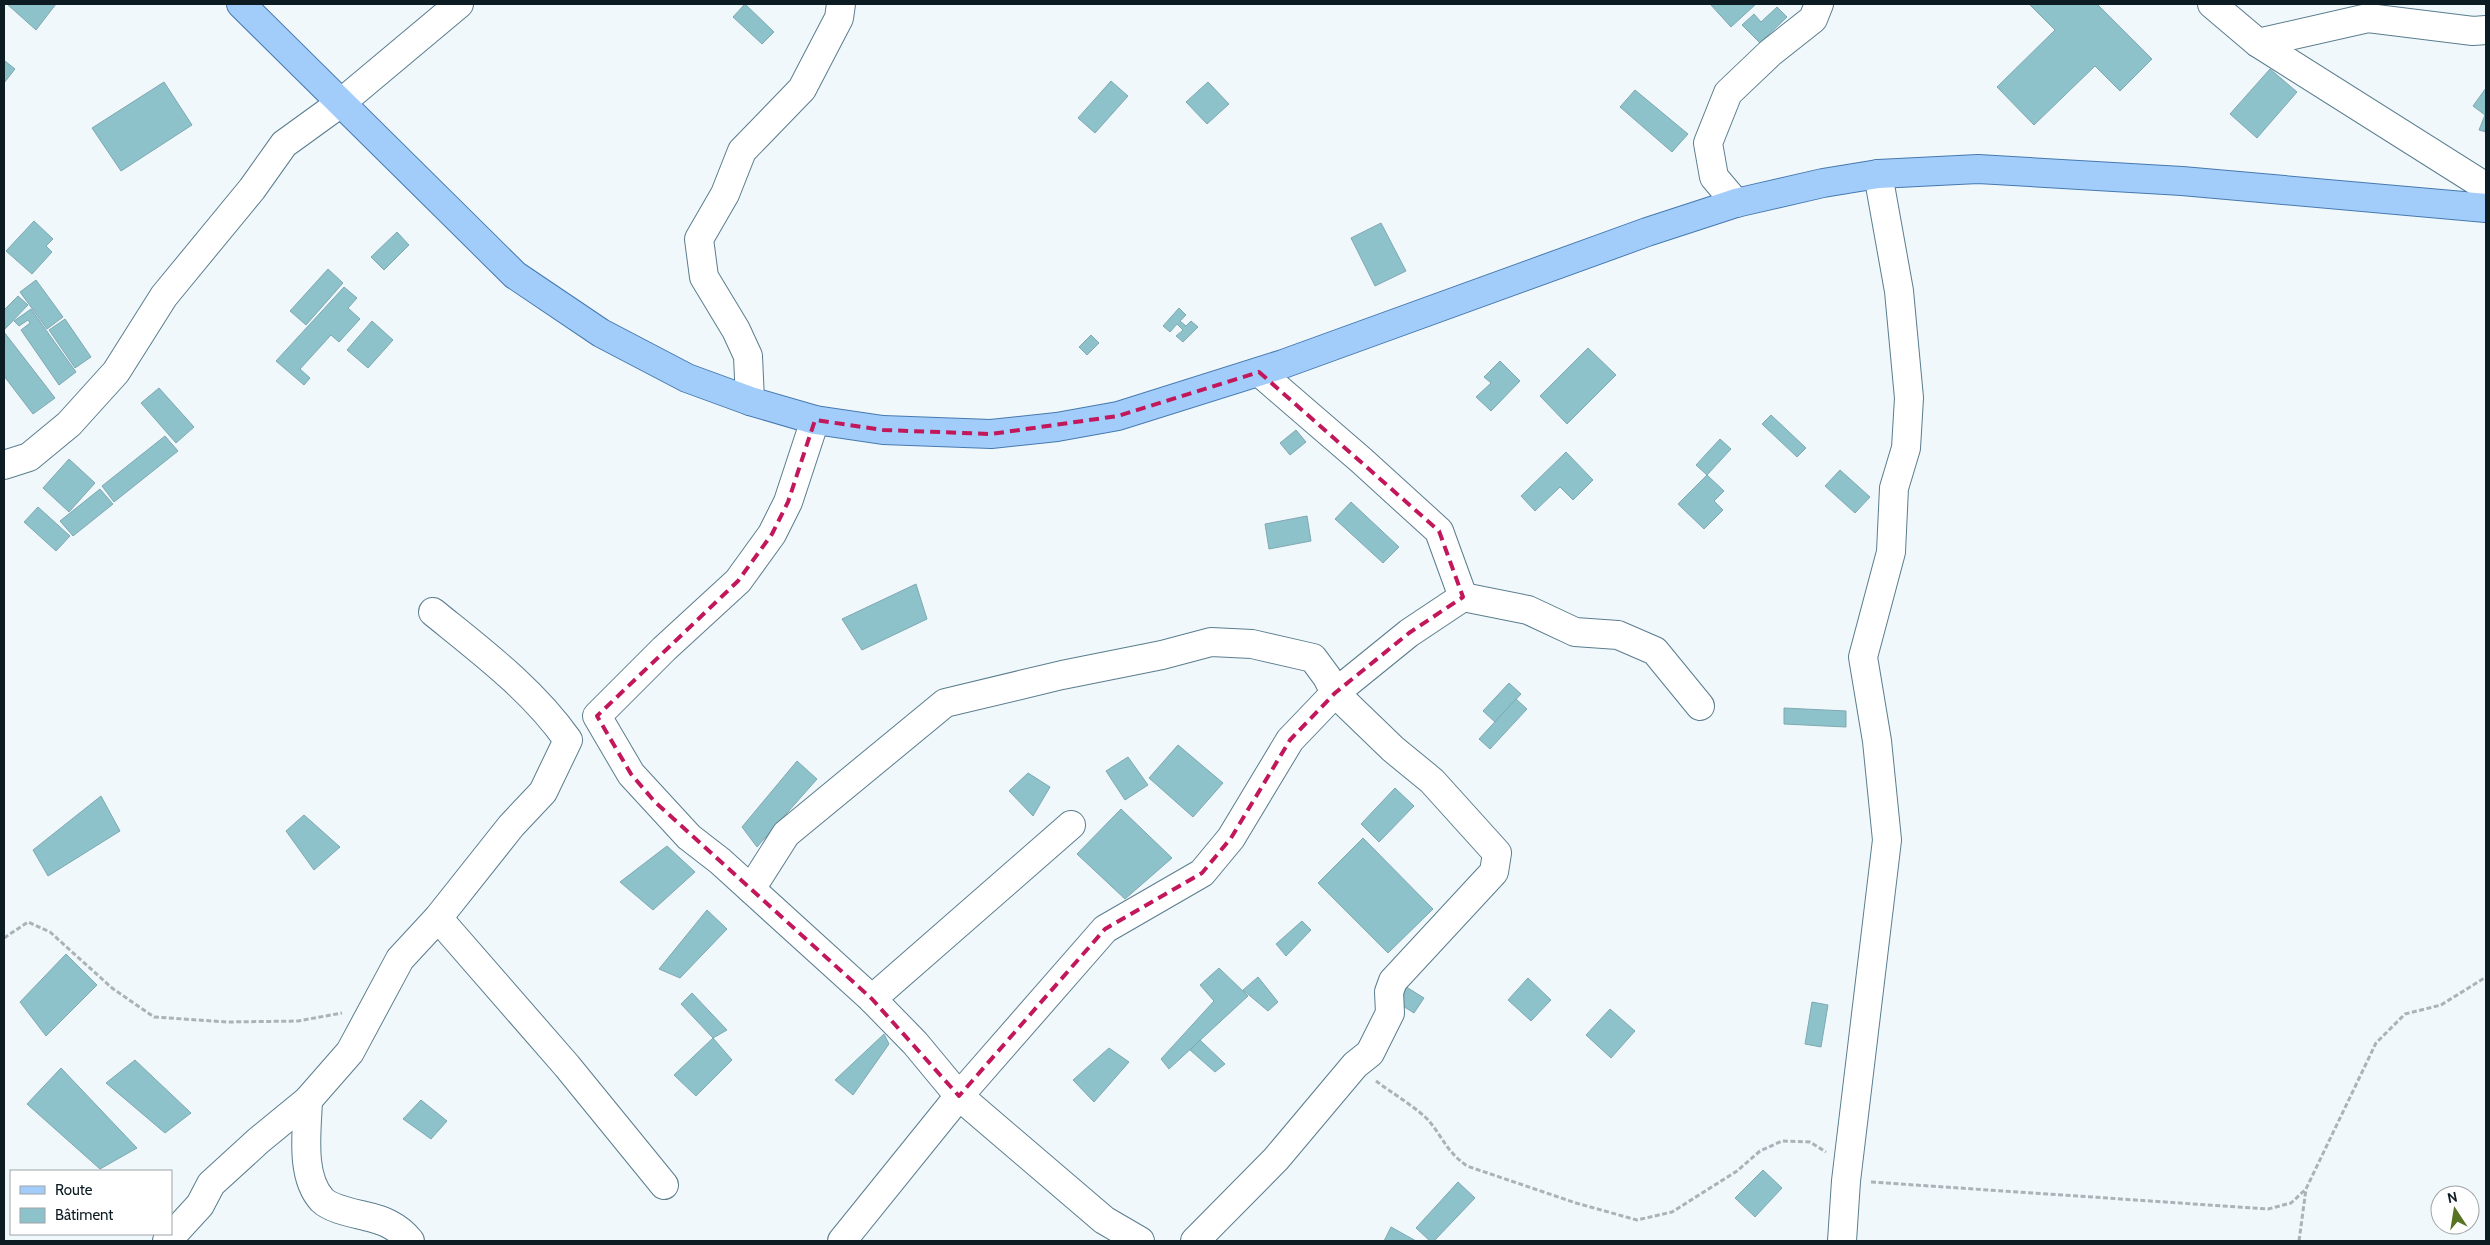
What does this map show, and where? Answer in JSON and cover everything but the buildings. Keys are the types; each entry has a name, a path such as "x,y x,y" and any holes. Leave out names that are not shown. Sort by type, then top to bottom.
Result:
{"main road":[{"path":"241,4 515,275 601,333 687,378 750,400 814,420 883,430 991,434 1057,427 1118,416 1259,372 1647,232 1736,203 1823,182 1878,174 1978,169 2017,171 2182,181 2486,208"}],"street":[{"path":"4,465 28,457 69,424 116,372 164,296 252,189 284,144 342,102 459,4"},
{"path":"750,400 748,356 736,330 704,277 699,239 725,194 742,151 802,89 839,18 841,4"},
{"path":"1736,203 1714,178 1708,143 1728,93 1770,53 1813,19 1819,4"},
{"path":"2212,4 2258,43 2486,188"},
{"path":"2258,43 2368,18 2473,31 2486,30"},
{"path":"1842,1241 1846,1181 1887,840 1877,741 1862,657 1890,552 1894,488 1906,448 1909,398 1899,291 1878,174"},
{"path":"1259,372 1361,460 1439,532 1464,597"},
{"path":"167,1241 200,1205 211,1184 258,1141 308,1100 350,1052 400,959 438,918 512,826 543,792 568,740 597,716 664,649 738,582 772,534 788,502 814,420"},
{"path":"842,1241 959,1096 1105,929 1202,873 1231,838 1290,740 1335,692 1409,632 1464,597 1528,610 1574,632 1618,635 1655,651 1700,706"},
{"path":"433,612 520,685 554,721 568,740"},
{"path":"751,889 786,834 945,703 1071,673 1162,655 1211,642 1252,644 1313,658 1335,692 1393,749 1432,781 1497,852 1494,872 1393,981 1389,992 1390,1013 1370,1053 1355,1065 1276,1159 1195,1241"},
{"path":"597,716 631,774 689,837 751,889 872,999 914,1043 959,1096 1104,1220 1140,1241"},
{"path":"872,999 1071,825"},
{"path":"438,918 567,1066 664,1185"},
{"path":"860,1241 851,1233 959,1096"},
{"path":"308,1100 307,1139 310,1181 323,1201 347,1211 387,1221 410,1241"}],"path":[{"path":"4,938 28,922 50,932 112,988 154,1017 227,1022 298,1021 375,1007"},
{"path":"2299,1241 2306,1189 2376,1043 2405,1014 2441,1005 2486,977"},
{"path":"1355,1065 1429,1120 1455,1158 1467,1166 1576,1203 1638,1220 1672,1212 1737,1171 1760,1151 1782,1141 1810,1142 1835,1158 1846,1181 2268,1209 2290,1203 2306,1189"}],"highlighted area":[{"path":"1259,372 1439,531 1463,597 1409,633 1335,693 1290,740 1231,838 1202,873 1105,929 959,1096 872,999 655,802 631,774 597,716 738,581 772,534 788,502 815,420 883,430 991,434 1118,416"}]}
